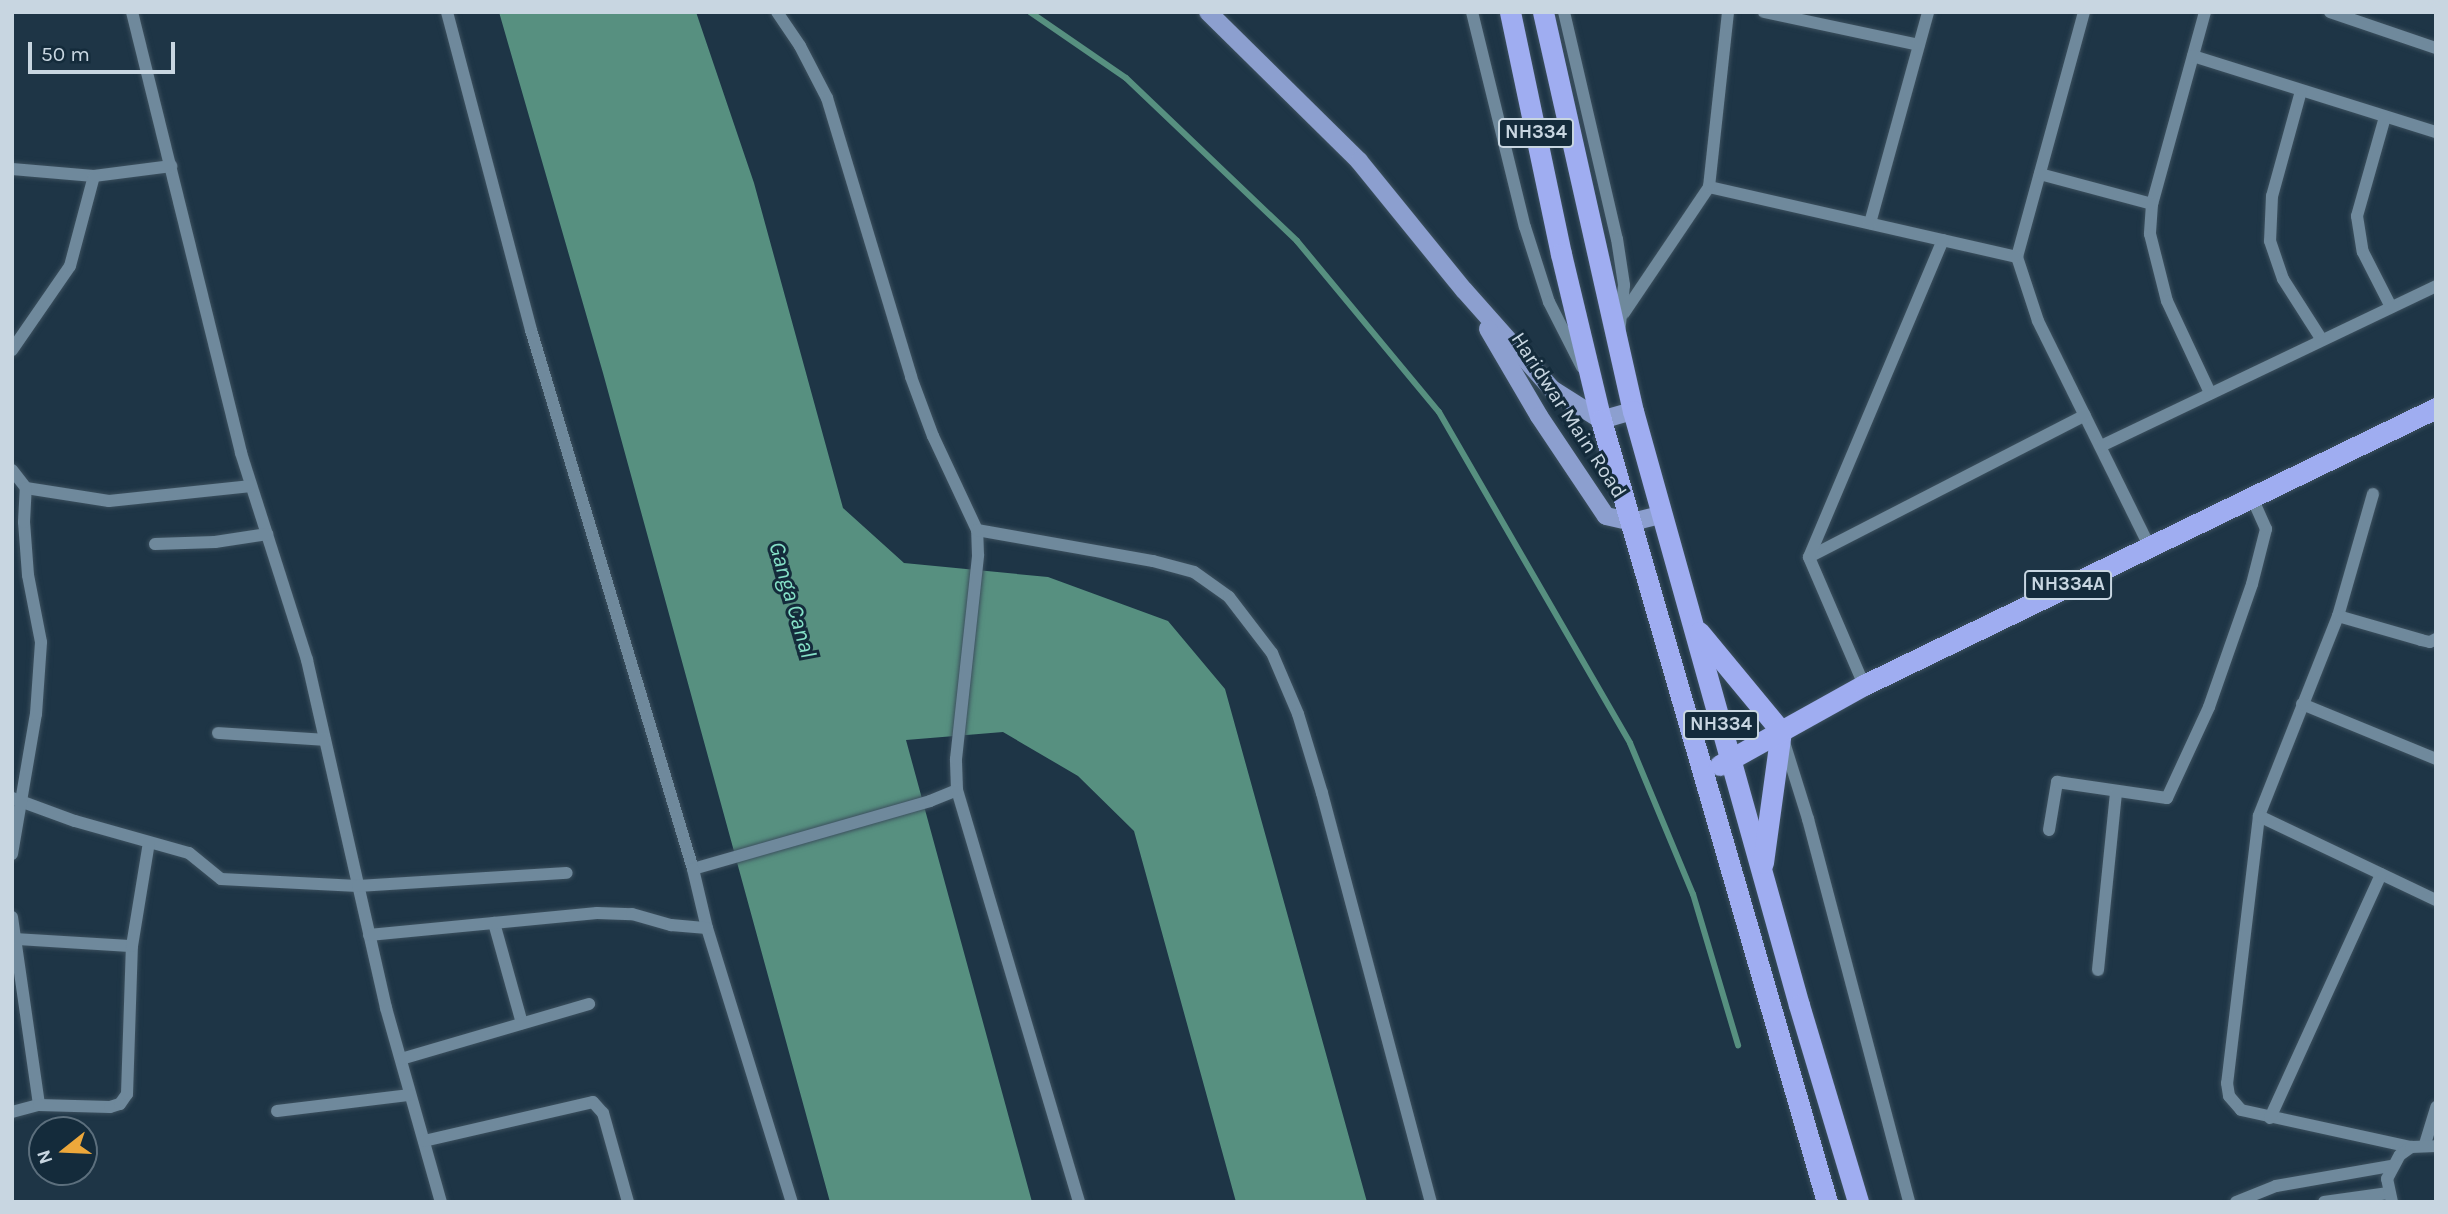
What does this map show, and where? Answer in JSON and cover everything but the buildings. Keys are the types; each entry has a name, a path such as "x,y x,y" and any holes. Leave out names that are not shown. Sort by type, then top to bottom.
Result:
{"highway":[{"name":"NH334","path":"1510,12 1561,254 1601,420 1705,772 1827,1202"},
{"name":"NH334","path":"1543,12 1633,411 1691,624 1858,1202"},
{"name":"NH334A","path":"1705,772 1864,685 2436,408"},
{"path":"1691,624 1781,731 1762,872"}],"main road":[{"name":"Haridwar Main Road","path":"1208,12 1360,161 1464,290 1552,389 1601,420"},
{"name":"Haridwar Main Road","path":"1464,290 1539,416 1606,516 1632,522 1661,515"},
{"path":"1601,420 1633,411"}],"street":[{"path":"132,12 251,486 307,660 369,935 441,1202"},
{"path":"447,12 531,330 693,869 789,1201"},
{"path":"777,12 800,46 827,98 911,377 933,436 977,530 978,555 956,759 957,790 1079,1202"},
{"path":"1472,12 1525,227 1549,302 1568,344 1592,382"},
{"path":"1564,12 1617,239 1624,285 1623,314 1617,345"},
{"path":"1623,314 1709,187 1728,12"},
{"path":"1764,12 1919,45"},
{"path":"1870,223 1928,12"},
{"path":"2084,12 2017,257 2038,321 2149,546"},
{"path":"2205,12 2152,204 2150,234 2167,301 2210,393"},
{"path":"2330,12 2436,48"},
{"path":"2193,56 2436,132"},
{"path":"2301,91 2272,196 2270,241 2283,279 2322,340"},
{"path":"2385,117 2357,215 2363,252 2391,307"},
{"path":"12,169 94,176 171,166"},
{"path":"2039,174 2152,204"},
{"path":"12,350 70,266 94,176"},
{"path":"1709,187 2017,257"},
{"path":"1864,685 1809,557 1943,240"},
{"path":"2101,446 2436,286"},
{"path":"1809,557 2085,415"},
{"path":"12,470 26,488 24,522 29,575 41,642 36,714 18,799 12,854"},
{"path":"26,488 109,501 251,486"},
{"path":"2373,494 2338,616 2259,816 2227,1083 2235,1105 2241,1110 2411,1147 2430,1145 2435,1111"},
{"path":"2049,830 2057,782 2116,793 2167,798 2209,707 2252,583 2266,529 2252,498"},
{"path":"977,530 1127,556 1195,572 1229,597 1272,653 1298,714 1322,793 1431,1202"},
{"path":"155,544 215,542 267,534"},
{"path":"2338,616 2421,640 2430,642 2436,639"},
{"path":"2302,704 2436,759"},
{"path":"1781,731 1808,819 1909,1202"},
{"path":"218,733 325,740"},
{"path":"693,869 930,801 957,790"},
{"path":"2098,970 2116,793"},
{"path":"18,799 75,821 198,857 212,874 221,879 358,887 567,873"},
{"path":"2259,816 2436,900"},
{"path":"12,1112 39,1105 110,1107 123,1101 127,1094 132,946 149,842"},
{"path":"2270,1118 2381,874"},
{"path":"369,935 609,914 632,914 671,925 708,928"},
{"path":"12,917 39,1105"},
{"path":"494,923 522,1023"},
{"path":"16,939 132,946"},
{"path":"401,1059 589,1004"},
{"path":"277,1111 410,1095"},
{"path":"424,1141 593,1102 603,1113 628,1202"},
{"path":"2324,1202 2390,1197 2387,1179 2391,1166 2411,1147"},
{"path":"2236,1202 2276,1186 2391,1166"}],"water":[{"name":"Ganga Canal","path":"499,12 696,12 754,183 843,508 904,563 1048,577 1168,621 1225,689 1367,1202 1236,1202 1134,831 1078,776 1003,732 906,740 1032,1202 830,1202 603,373"}],"waterway":[{"path":"1030,12 1126,78 1297,241 1439,412 1630,743 1693,894 1738,1045"}]}
